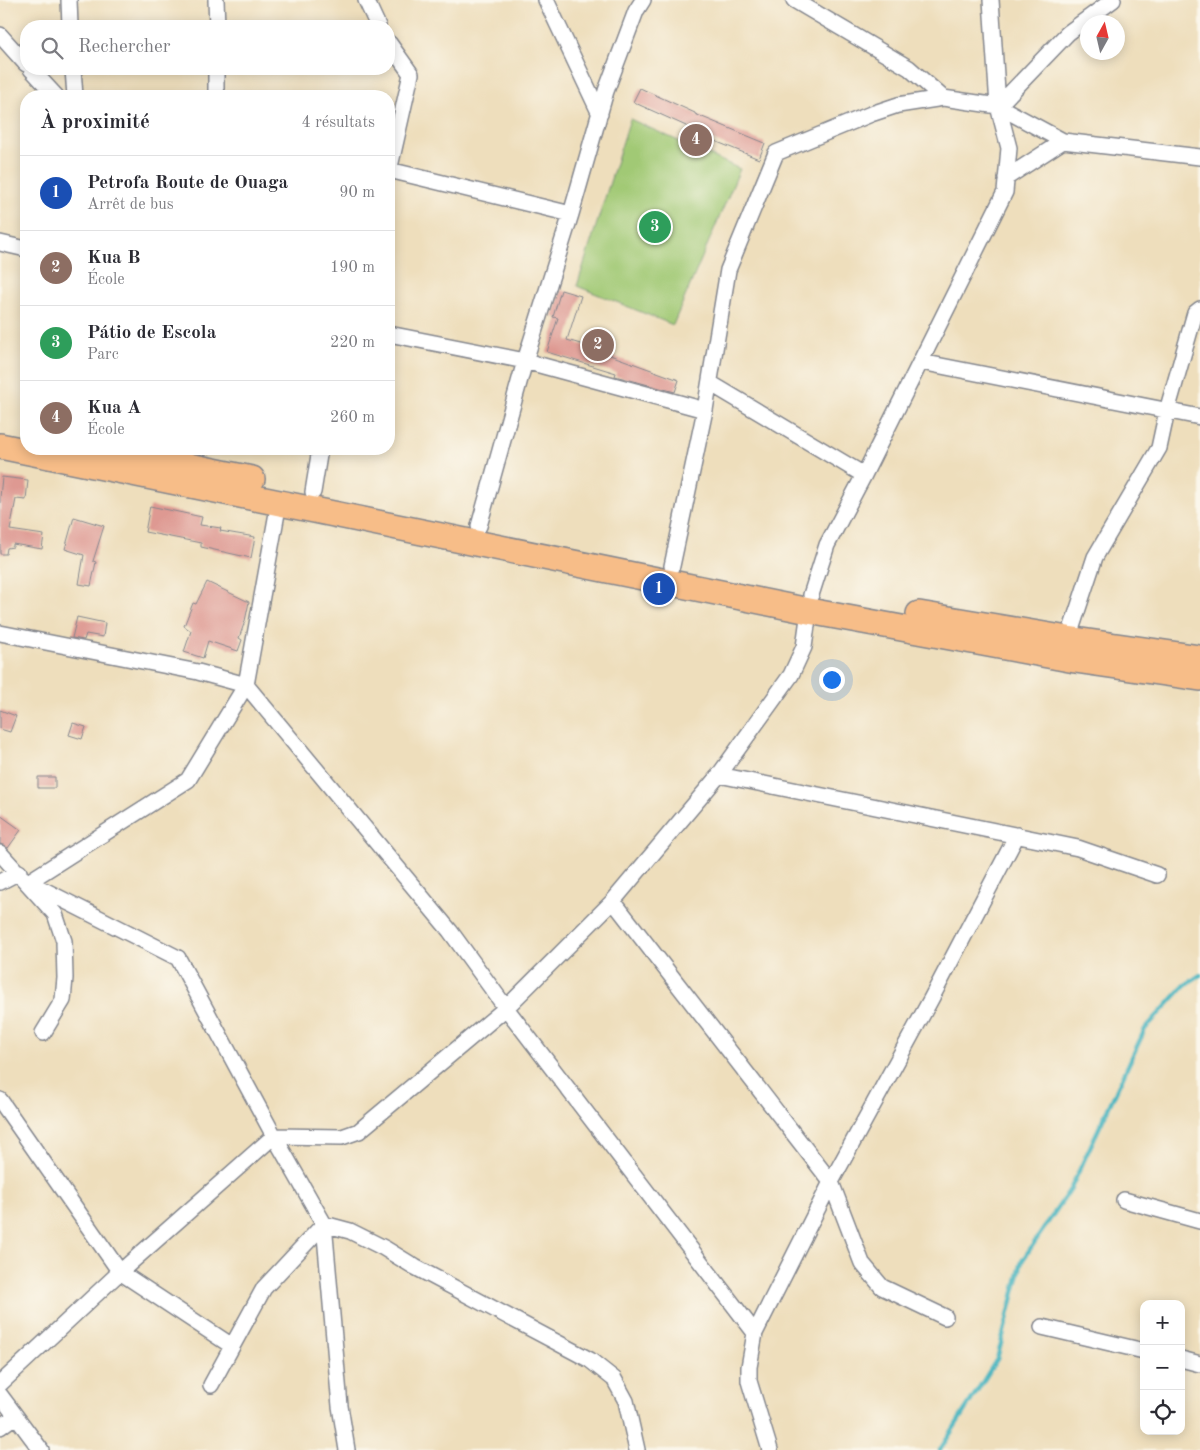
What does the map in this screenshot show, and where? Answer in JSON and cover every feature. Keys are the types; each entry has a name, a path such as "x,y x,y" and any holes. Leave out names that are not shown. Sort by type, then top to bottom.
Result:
{"highway":[{"path":"0,428 20,433"},
{"path":"0,446 20,448"},
{"path":"93,455 135,459 313,492 479,526 672,566 718,584"},
{"path":"135,459 279,502 718,584 1075,660 1200,678"},
{"path":"810,603 1200,658"}],"street":[{"path":"69,0 70,20"},
{"path":"216,0 217,20"},
{"path":"366,0 375,20"},
{"path":"546,0 600,114"},
{"path":"479,526 525,361 571,214 606,91 636,11 643,0"},
{"path":"794,0 910,68 943,98"},
{"path":"0,1384 120,1272 274,1136 342,1137 359,1131 506,1008 613,901 719,775 791,675 804,647 810,603 827,545 921,362 1005,192 1009,148 998,106 992,0"},
{"path":"998,106 1068,32 1113,0"},
{"path":"0,35 20,57"},
{"path":"395,51 411,74 395,144"},
{"path":"37,75 50,90"},
{"path":"73,75 75,90"},
{"path":"216,75 216,90"},
{"path":"672,566 705,410 728,270 776,152 870,114 898,105 943,98 998,106 1063,141 1200,157"},
{"path":"1006,178 1063,141"},
{"path":"395,171 571,214"},
{"path":"0,243 20,248"},
{"path":"1068,639 1095,557 1159,448 1167,411 1195,313 1200,309"},
{"path":"395,335 525,361 705,410"},
{"path":"921,362 1200,417"},
{"path":"710,383 864,475"},
{"path":"313,492 319,455"},
{"path":"0,882 23,877 188,780 246,685 279,502"},
{"path":"0,633 198,672 246,685 450,931 506,1008 755,1333"},
{"path":"719,775 1078,848 1157,875"},
{"path":"770,1450 749,1381 749,1368 755,1333 831,1182 931,999 1017,835"},
{"path":"0,853 55,914 64,941 65,978 63,1000 42,1033"},
{"path":"23,877 178,958 324,1224 340,1406 347,1450"},
{"path":"613,901 831,1182 862,1263 882,1287 944,1317"},
{"path":"0,1100 120,1272 232,1346"},
{"path":"1124,1200 1200,1220"},
{"path":"211,1385 264,1288 324,1224"},
{"path":"324,1224 350,1231 384,1248 415,1268 590,1360 614,1379 626,1401 637,1450"},
{"path":"1042,1327 1140,1350"},
{"path":"1185,1360 1200,1364"},
{"path":"0,1395 41,1450"},
{"path":"0,1427 15,1416"}],"green space":[{"path":"630,119 740,169 673,325 577,286"}],"building":[{"path":"640,88 695,114 765,143 759,159 705,137 706,135 633,102"},
{"path":"561,290 581,296 567,340 611,353 610,355 679,380 675,392 615,376 616,373 547,352 558,318 553,317"},
{"path":"2,477 28,480 26,500 16,499 10,530 44,535 42,549 13,544 13,547 7,548 6,554 0,554"},
{"path":"150,506 202,517 200,525 221,528 220,531 255,537 251,558 201,547 201,543 145,532"},
{"path":"74,517 104,526 93,561 96,562 91,586 79,584 84,555 65,549"},
{"path":"207,582 249,602 239,638 242,640 238,651 208,641 203,658 184,652 191,631 184,626 193,603 196,604"},
{"path":"77,617 105,623 103,637 86,634 84,640 72,638"},
{"path":"0,710 16,716 10,732 0,729"},
{"path":"73,723 86,727 82,739 69,735"},
{"path":"38,777 55,777 55,788 38,788"},
{"path":"0,815 21,830 8,848 0,844"}],"waterway":[{"path":"940,1450 997,1359 1022,1261 1071,1188 1145,1029 1185,985 1200,975"}],"place":[{"name":"Kua A","path":"696,140"},
{"name":"Pátio de Escola","path":"655,227"},
{"name":"Kua B","path":"598,345"},
{"name":"Petrofa Route de Ouaga","path":"659,589"}]}
